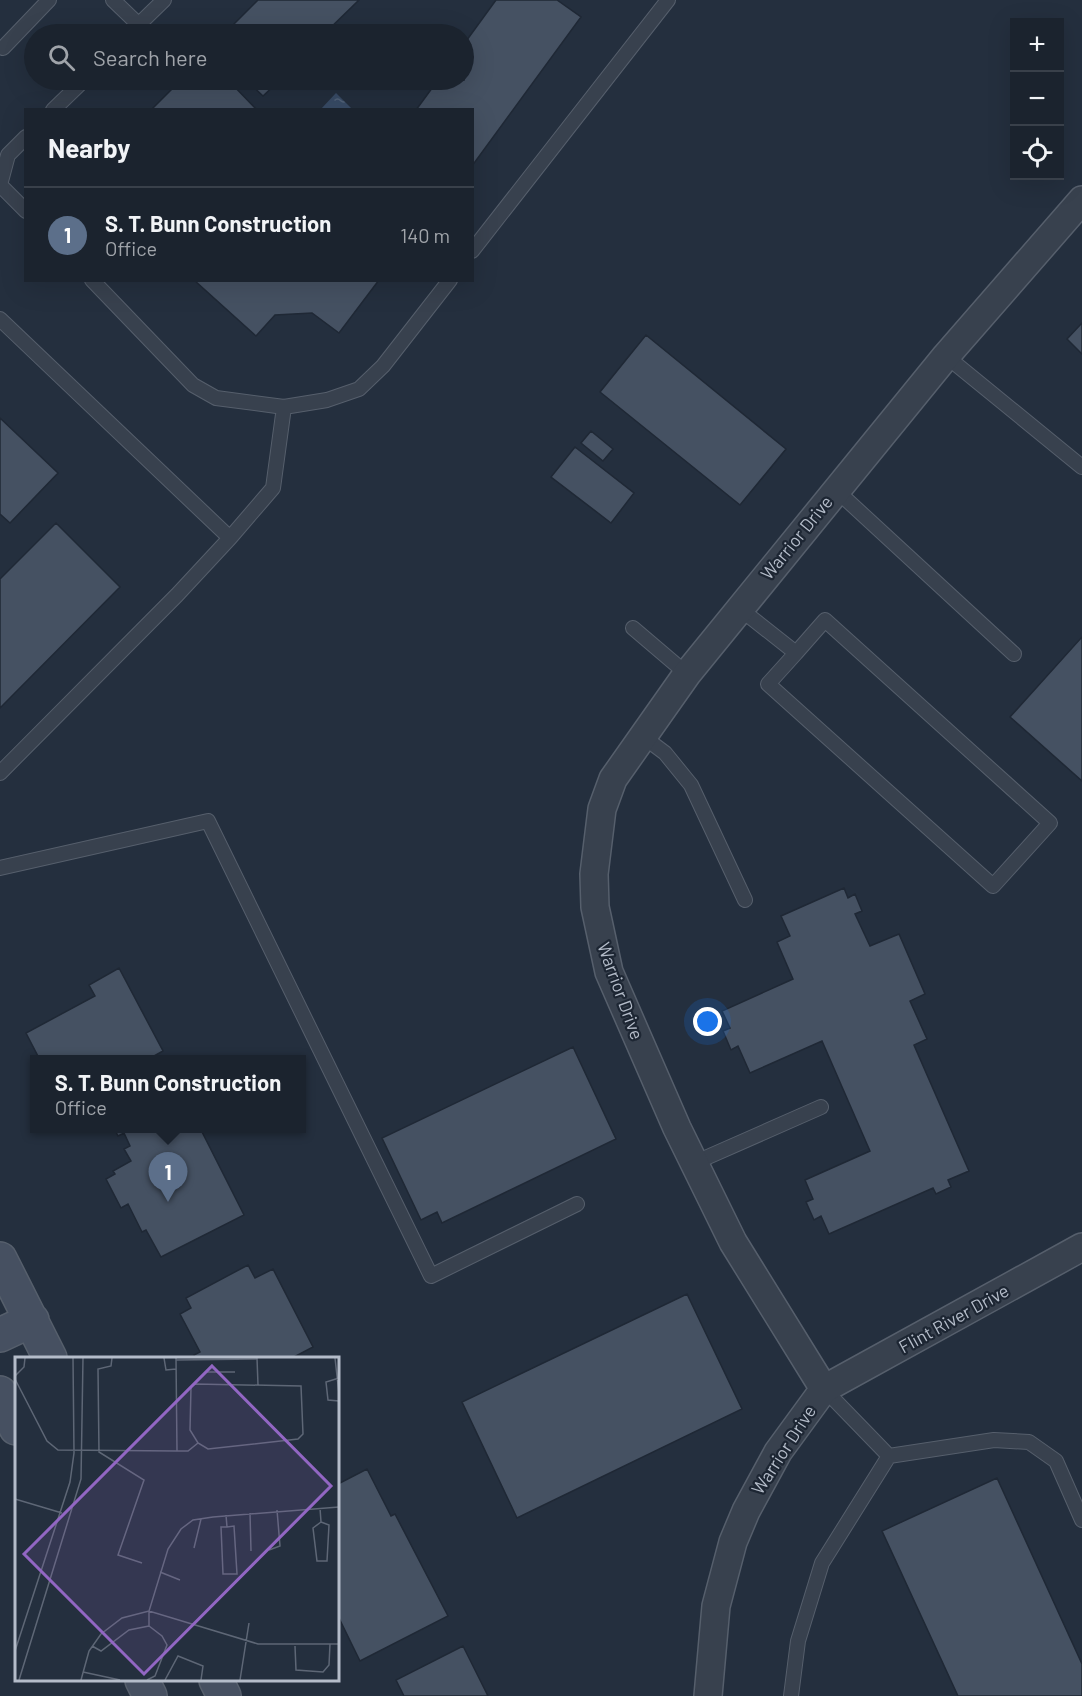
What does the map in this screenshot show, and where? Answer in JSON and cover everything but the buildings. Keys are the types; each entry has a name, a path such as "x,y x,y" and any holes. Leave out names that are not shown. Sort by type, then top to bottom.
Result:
{"street":[{"name":"Warrior Drive","path":"708,1696 716,1606 733,1542 746,1511 778,1452 824,1389 733,1242 628,1022 609,972 595,907 594,874 602,809 613,779 641,735 739,608 946,356 1082,200"},
{"name":"Flint River Drive","path":"824,1389 1082,1247"},
{"path":"0,1259 49,1357"},
{"path":"0,1335 32,1320"},
{"path":"0,1393 15,1426"},
{"path":"142,1681 150,1696"},
{"path":"216,1681 224,1696"}],"lane":[{"path":"26,24 50,0"},
{"path":"113,0 130,24"},
{"path":"140,24 164,0"},
{"path":"474,248 668,0"},
{"path":"3,48 24,27"},
{"path":"55,108 74,90"},
{"path":"24,139 8,155 0,185 24,209"},
{"path":"94,282 193,385 216,398 284,406 327,400 359,389 383,366 448,282"},
{"path":"0,319 230,538"},
{"path":"946,356 1082,467"},
{"path":"0,773 177,595 273,488 284,406"},
{"path":"836,490 1014,654"},
{"path":"739,608 795,653"},
{"path":"825,620 1050,823 993,886 768,684 795,653 825,620"},
{"path":"633,628 687,674"},
{"path":"641,735 664,753 691,785 745,900"},
{"path":"0,868 208,821 430,1276 577,1204"},
{"path":"694,1163 821,1107"},
{"path":"824,1389 889,1456"},
{"path":"791,1696 798,1641 822,1563 889,1456 994,1440 1029,1442 1056,1461 1082,1520"}],"water":[{"path":"336,93 351,108 322,108"}],"place":[{"name":"S. T. Bunn Construction","path":"168,1202"}]}
